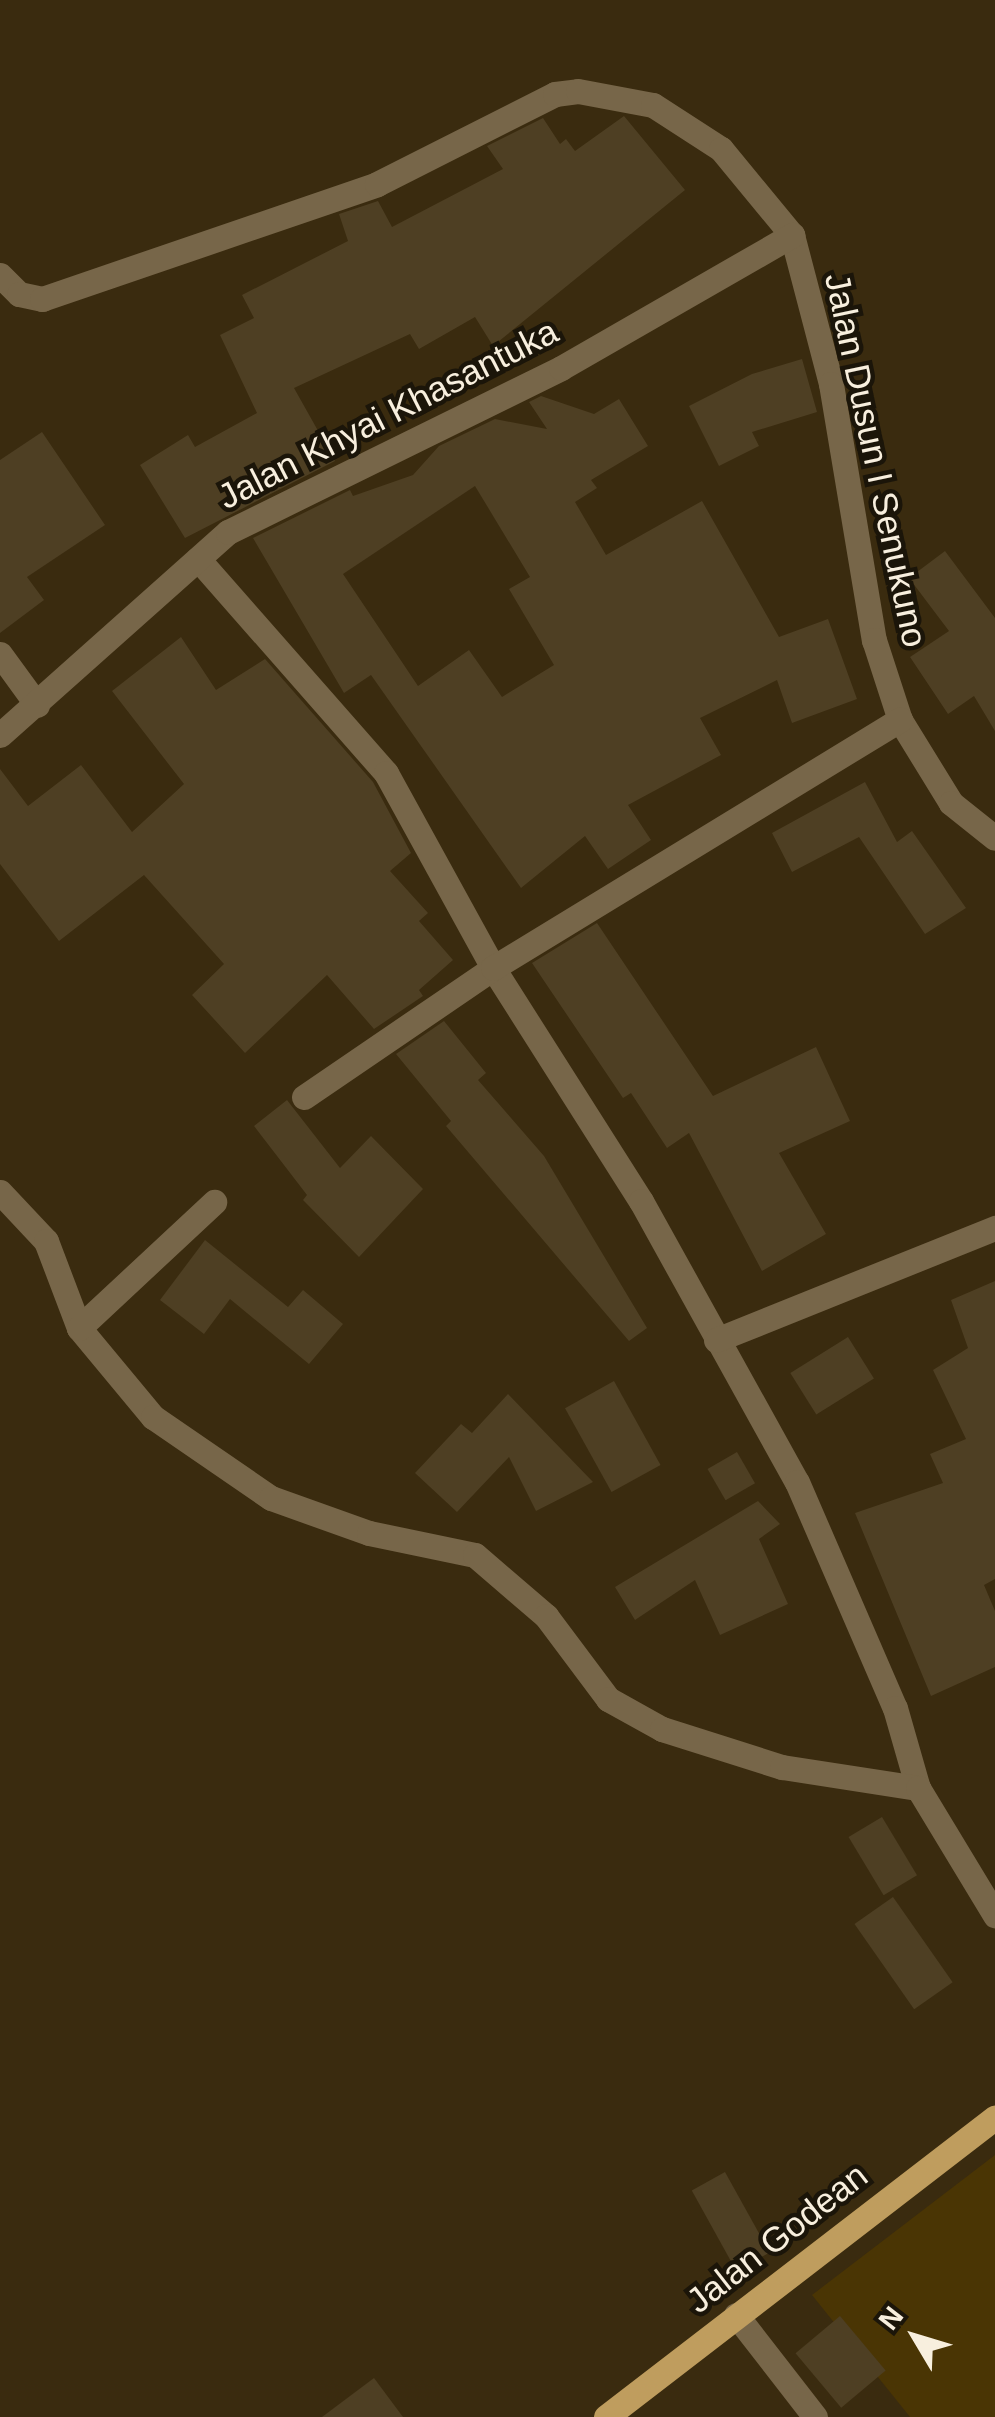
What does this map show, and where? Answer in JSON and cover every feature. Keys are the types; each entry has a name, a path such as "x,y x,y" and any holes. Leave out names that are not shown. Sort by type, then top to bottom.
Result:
{"main road":[{"name":"Jalan Godean","path":"606,2417 995,2117"}],"street":[{"name":"Jalan Dusun I Senukuno","path":"0,275 19,294 42,298 377,184 506,114 578,91 653,105 721,149 792,236 830,384 874,640 900,720 951,803 995,838"},
{"name":"Jalan Khyai Khasantuka","path":"0,735 228,532 561,368 792,236"},
{"path":"198,559 386,772 493,968 642,1200 797,1482 895,1708 918,1788 995,1915"},
{"path":"0,654 37,705"},
{"path":"304,1097 493,968 900,720"},
{"path":"0,1192 46,1241 79,1328 154,1417 270,1498 369,1533 475,1555 504,1575 546,1616 608,1699 648,1721 782,1767 918,1788"},
{"path":"79,1328 214,1202"},
{"path":"716,1340 995,1228"},
{"path":"736,2316 815,2417"}],"shaded area":[{"path":"995,2155 995,2417 910,2417 812,2295"}],"building":[{"path":"624,116 685,190 493,346 475,317 419,349 410,334 294,388 335,461 185,538 140,465 188,435 195,447 257,413 220,335 254,318 242,295 348,241 339,214 378,201 392,227 503,169 487,146 543,118 560,144 566,139 575,151"},
{"path":"802,359 817,412 752,432 759,446 719,466 689,406 752,374"},
{"path":"541,396 594,414 619,399 648,446 591,480 597,488 575,502 606,555 702,501 779,637 828,619 857,699 792,723 777,680 700,718 721,755 628,805 651,840 608,869 585,836 521,888 371,675 344,693 253,538 350,490 353,496 413,475 439,446 495,419 547,429 529,402","holes":["475,486 530,577 509,589 554,665 502,697 469,650 418,686 343,574"]},
{"path":"42,432 105,525 27,577 44,600 0,633 0,460"},
{"path":"945,551 995,618 995,731 974,696 948,714 910,657 949,631 909,578"},
{"path":"181,637 216,690 265,659 373,782 411,853 390,871 428,913 419,921 453,960 419,990 423,996 374,1029 327,975 245,1053 192,995 224,964 144,875 59,941 0,864 0,769 28,806 81,765 132,832 184,784 112,691"},
{"path":"865,782 897,842 912,831 966,908 925,934 859,837 792,872 772,833"},
{"path":"597,923 713,1096 816,1047 850,1121 779,1153 826,1234 762,1271 689,1133 667,1148 631,1093 623,1098 532,963"},
{"path":"444,1021 486,1073 478,1080 544,1156 647,1328 629,1341 446,1126 451,1121 396,1054"},
{"path":"287,1100 340,1168 371,1136 423,1189 359,1257 303,1200 307,1195 254,1126"},
{"path":"205,1240 288,1307 303,1290 343,1324 309,1364 230,1299 204,1334 160,1300"},
{"path":"995,1281 995,1579 984,1585 995,1611 995,1667 931,1696 855,1513 943,1483 930,1454 966,1439 933,1370 968,1348 951,1300"},
{"path":"848,1337 874,1379 816,1415 790,1373"},
{"path":"614,1381 661,1465 612,1492 565,1408"},
{"path":"508,1394 593,1482 536,1511 509,1457 457,1512 415,1473 461,1424 472,1433"},
{"path":"737,1452 755,1483 726,1500 708,1469"},
{"path":"758,1501 780,1524 759,1539 788,1604 720,1635 695,1580 635,1620 615,1587"},
{"path":"882,1817 917,1875 884,1895 849,1837"},
{"path":"893,1897 953,1982 914,2009 854,1924"},
{"path":"725,2172 770,2252 736,2271 692,2190"},
{"path":"840,2316 886,2370 841,2408 796,2353"},
{"path":"374,2378 403,2417 322,2417"}]}
